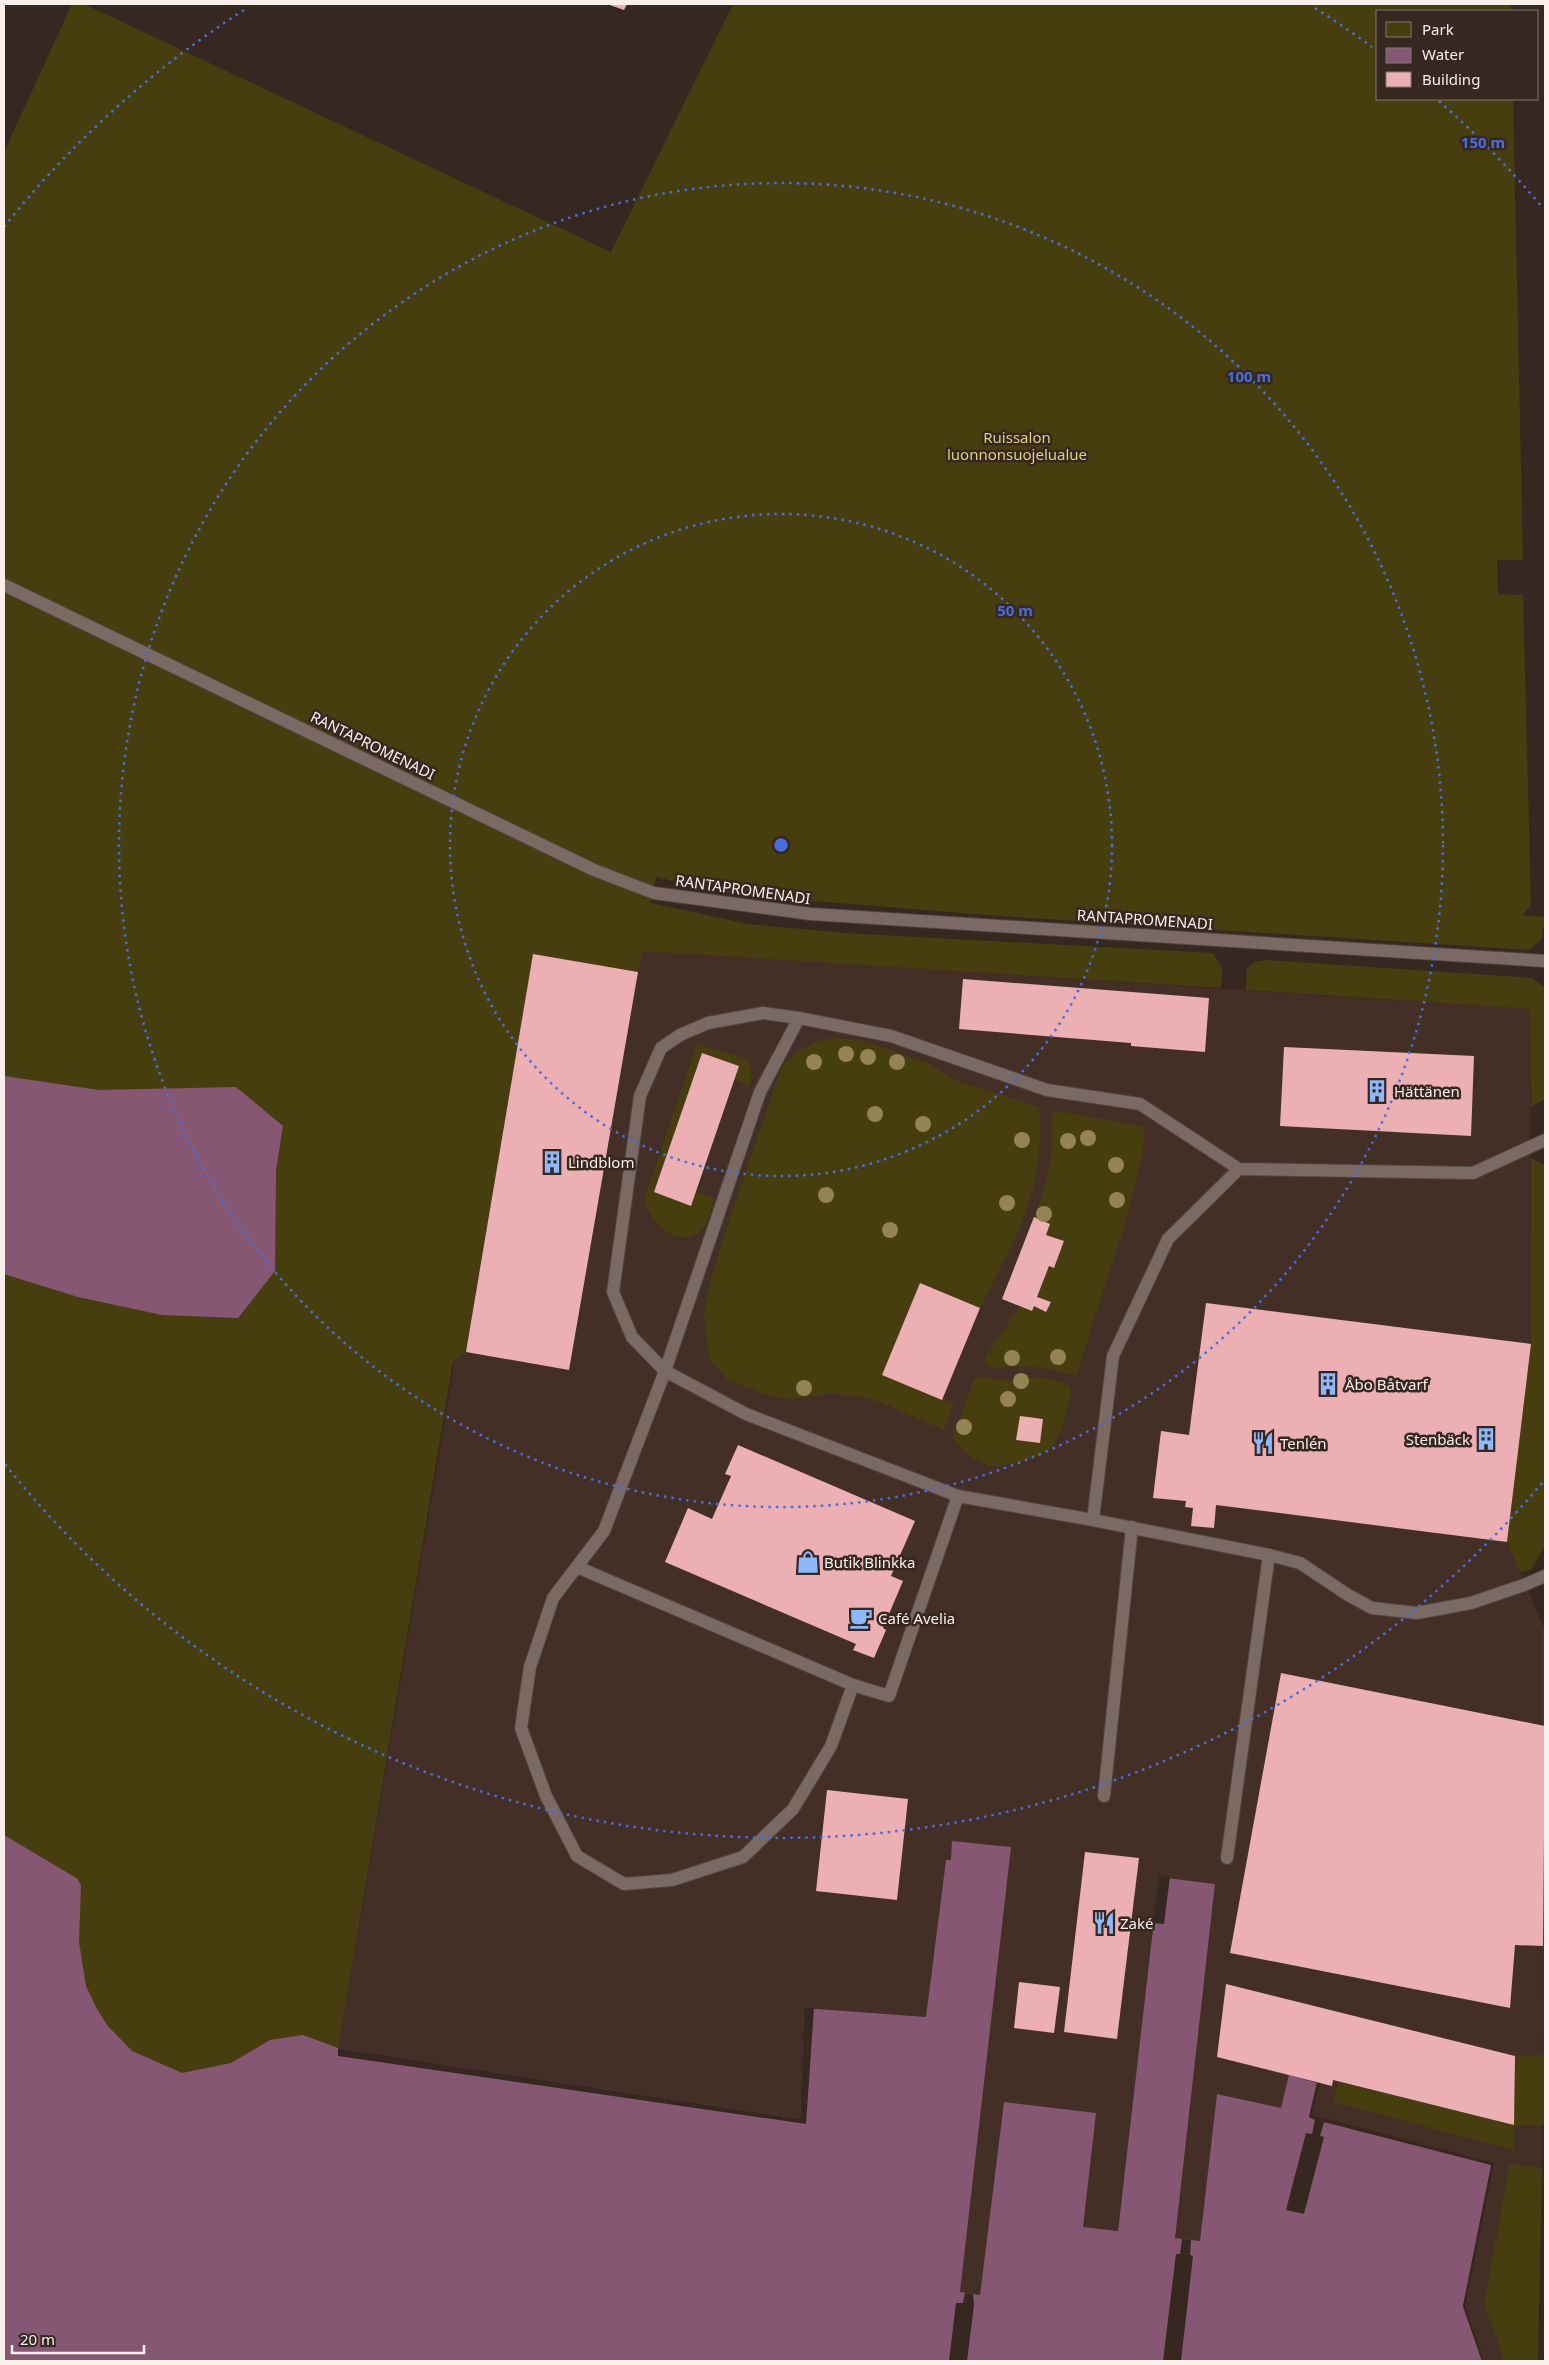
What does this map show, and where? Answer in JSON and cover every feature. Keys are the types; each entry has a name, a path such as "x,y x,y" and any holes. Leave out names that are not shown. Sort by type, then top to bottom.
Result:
{"lane":[{"name":"RANTAPROMENADI","path":"4,585 594,870 654,893 811,914 1545,960"},
{"path":"1545,1140 1473,1173 1239,1169 1140,1104 1047,1090 891,1036 799,1018 764,1014 708,1023 680,1035 660,1048 640,1096 613,1292 632,1337 665,1371 746,1414 958,1496 1093,1520 1269,1555 1300,1563 1348,1596 1372,1608 1417,1612 1471,1603 1545,1576"},
{"path":"799,1018 760,1092 665,1371 604,1531 554,1598 530,1666 521,1728 546,1796 577,1856 624,1884 672,1880 743,1857 793,1809 831,1746 853,1685"},
{"path":"1093,1520 1113,1356 1168,1239 1239,1169"},
{"path":"577,1567 853,1685 889,1696 958,1496"},
{"path":"1104,1796 1132,1528"},
{"path":"1227,1858 1269,1555"}],"shaded area":[{"path":"526,943 1530,1009 1531,1344 1507,1541 1543,1626 1544,2027 1538,2361 1482,2361 1463,2306 1281,2108 1217,2094 1200,2241 1174,2238 1215,1884 1159,1877 1118,2231 1083,2227 1004,2102 981,2295 960,2293 996,1978 951,1860 946,1861 926,2017 804,2008 800,2119 338,2048"}],"green space":[{"name":"Ruissalon luonnonsuojelualue","path":"72,4 84,4 611,252 733,4 1511,4 1511,10 1376,10 1376,100 1513,100 1523,560 1497,560 1498,594 1523,595 1531,906 1522,915 1545,917 1542,939 1529,950 986,915 721,892 656,877 651,903 748,924 845,933 1213,953 1222,968 1221,988 642,951 638,972 533,954 466,1352 453,1362 338,2048 316,2209 4,2120 4,152"},
{"path":"1266,960 1532,978 1545,988 1545,1099 1531,1107 1530,1009 1246,990 1247,968 1254,962"},
{"path":"835,1038 863,1041 928,1063 954,1080 1039,1107 1040,1137 1038,1163 1026,1212 980,1308 920,1283 883,1375 954,1403 944,1430 880,1402 861,1397 832,1394 789,1399 764,1394 728,1380 713,1364 708,1354 704,1312 712,1276 781,1069 798,1051 819,1041"},
{"path":"697,1044 747,1059 751,1069 751,1079 750,1086 734,1080 739,1066 702,1053 654,1192 691,1205 696,1192 714,1198 704,1227 695,1234 686,1237 676,1236 660,1225 647,1209 644,1200"},
{"path":"1053,1110 1144,1127 1143,1154 1123,1230 1076,1376 1035,1367 993,1368 986,1363 985,1358 1020,1306 1031,1311 1034,1306 1046,1312 1051,1302 1037,1297 1049,1266 1054,1268 1064,1242 1046,1235 1050,1224 1034,1217 1050,1167"},
{"path":"1531,1158 1545,1165 1545,1546 1531,1570 1520,1572 1507,1542 1531,1344"},
{"path":"979,1377 1005,1380 1036,1377 1067,1383 1072,1392 1058,1438 1049,1450 1039,1456 1022,1461 993,1466 976,1460 964,1451 953,1437 974,1380"},
{"path":"1543,1626 1545,1626 1545,1948 1543,1949"},
{"path":"1545,2055 1545,2125 1514,2125 1515,2056"},
{"path":"1338,2082 1514,2125 1513,2150 1334,2102"},
{"path":"1510,2164 1542,2168 1538,2361 1505,2361 1484,2304"}],"water":[{"path":"4,1076 99,1090 236,1087 283,1126 276,1171 275,1271 238,1318 162,1315 78,1297 4,1274"},
{"path":"4,1835 78,1879 81,1886 79,1942 86,1986 97,2009 107,2025 132,2051 182,2073 231,2063 270,2040 303,2035 338,2048 800,2119 804,2008 926,2017 946,1860 951,1860 952,1841 1011,1847 960,2292 980,2295 1004,2102 1096,2113 1083,2227 1118,2231 1159,1877 1215,1884 1175,2238 1200,2241 1217,2094 1281,2108 1289,2075 1317,2083 1309,2117 1492,2165 1463,2306 1482,2361 4,2361"}],"pier":[{"path":"1159,1875 1170,1876 1164,1924 1153,1923"},
{"path":"804,2008 814,2008 806,2124 338,2056 338,2048 800,2119"},
{"path":"1317,2083 1320,2083 1312,2115 1494,2163 1465,2306 1484,2361 1482,2361 1463,2306 1491,2165 1324,2122 1320,2136 1324,2137 1304,2214 1286,2210 1306,2133 1312,2134 1315,2120 1309,2117"},
{"path":"1182,2239 1191,2240 1190,2255 1193,2256 1181,2361 1163,2361 1176,2254 1180,2254"},
{"path":"965,2293 973,2294 974,2305 967,2361 949,2361 956,2303 963,2303"}],"building":[{"path":"607,4 627,4 624,10"},
{"name":"Lindblom","path":"533,954 638,972 569,1370 466,1352"},
{"path":"963,979 1209,998 1205,1052 1131,1046 1131,1043 959,1029"},
{"name":"Hättänen","path":"1284,1047 1474,1056 1471,1136 1280,1126"},
{"path":"702,1053 739,1066 691,1206 654,1192"},
{"path":"1034,1217 1050,1224 1046,1235 1064,1241 1054,1268 1049,1266 1037,1297 1051,1302 1046,1312 1034,1306 1032,1311 1002,1299"},
{"path":"920,1283 980,1308 942,1400 882,1375"},
{"name":"Åbo Båtvarf","path":"1206,1303 1531,1344 1507,1542 1216,1505 1214,1528 1191,1526 1193,1508 1185,1507 1186,1501 1153,1498 1161,1431 1189,1435"},
{"path":"1020,1416 1043,1419 1040,1443 1016,1440"},
{"path":"738,1445 915,1521 891,1576 903,1581 883,1628 886,1630 874,1658 853,1650 856,1644 665,1562 688,1508 712,1519 731,1476 725,1474"},
{"path":"1281,1673 1545,1726 1543,1946 1515,1945 1510,2008 1230,1953"},
{"path":"827,1790 908,1799 897,1900 816,1891"},
{"name":"Zaké","path":"1085,1852 1139,1858 1117,2039 1064,2032"},
{"path":"1019,1982 1060,1987 1054,2033 1014,2028"},
{"path":"1226,1984 1515,2056 1514,2125 1333,2080 1332,2086 1217,2057"}],"place":[{"name":"Hättänen","path":"1377,1091"},
{"name":"Lindblom","path":"552,1162"},
{"name":"Åbo Båtvarf","path":"1328,1384"},
{"name":"Stenbäck","path":"1486,1439"},
{"name":"Tenlén","path":"1263,1443"},
{"name":"Butik Blinkka","path":"808,1562"},
{"name":"Café Avelia","path":"861,1618"},
{"name":"Zaké","path":"1104,1923"}]}
